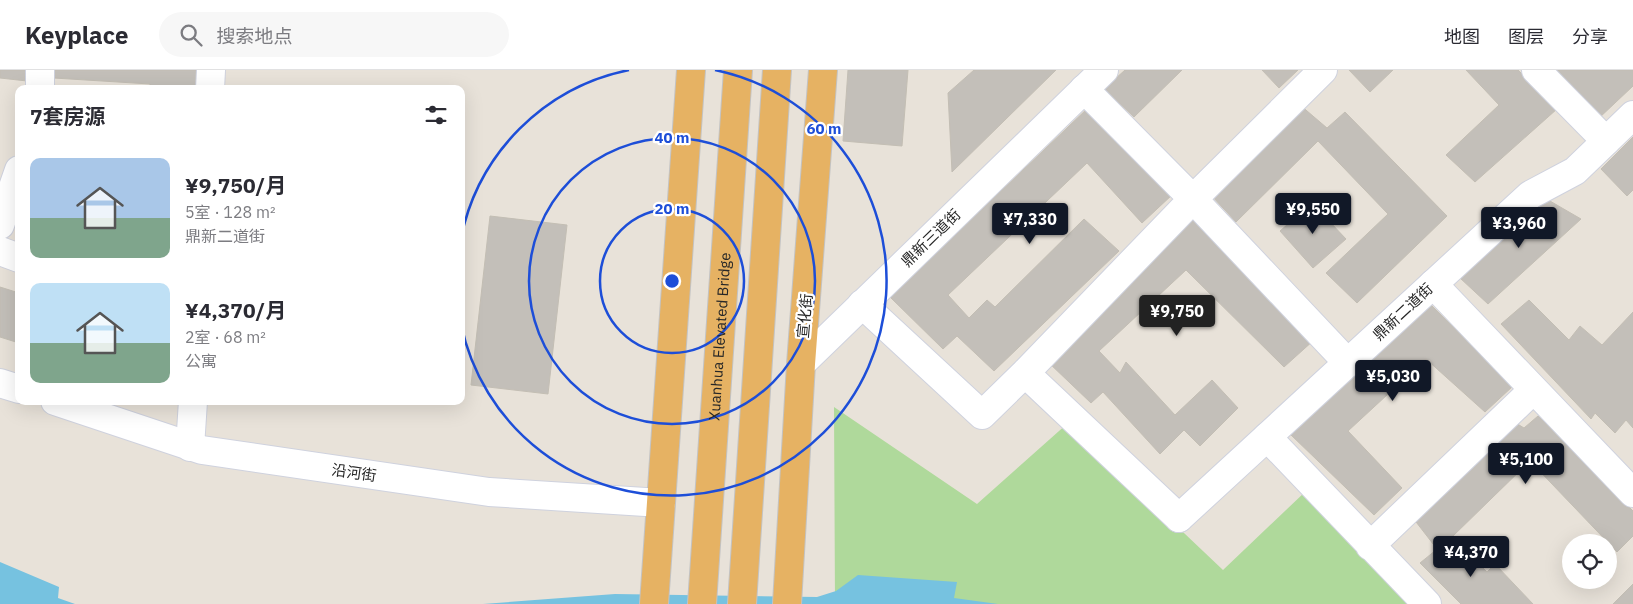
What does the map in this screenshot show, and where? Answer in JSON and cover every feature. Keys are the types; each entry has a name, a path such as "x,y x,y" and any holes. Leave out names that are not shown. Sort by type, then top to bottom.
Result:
{"highway":[{"path":"654,604 691,70"},
{"name":"Xuanhua Elevated Bridge","path":"702,604 738,70"},
{"path":"742,604 777,70"},
{"name":"宣化街","path":"787,604 791,562 801,364 823,70"}],"street":[{"path":"40,70 40,85"},
{"path":"210,85 211,70"},
{"name":"鼎新三道街","path":"801,364 1104,70"},
{"path":"862,304 982,415 1193,199 1323,70"},
{"path":"1536,70 1606,141"},
{"path":"1084,89 1193,199 1348,363"},
{"name":"鼎新二道街","path":"1025,373 1179,518 1530,195 1575,171 1633,115"},
{"path":"0,225 15,182"},
{"path":"0,252 15,257"},
{"path":"1433,284 1633,492"},
{"path":"0,383 15,388"},
{"path":"1370,546 1533,390"},
{"name":"沿河街","path":"67,405 202,450 489,492 661,503"},
{"path":"190,446 193,405"},
{"path":"1267,437 1427,604"}],"green space":[{"path":"834,407 977,504 1068,423 1223,570 1306,491 1418,604 835,604"}],"water":[{"path":"0,562 59,587 58,598 75,604 0,604"},
{"path":"858,575 957,582 954,598 998,604 483,604 615,594 817,597 836,591"}],"building":[{"path":"0,70 27,70 27,81 0,78"},
{"path":"54,70 197,70 195,85 150,85 54,78"},
{"path":"848,70 908,70 902,146 843,141"},
{"path":"974,70 1056,70 952,172 948,93"},
{"path":"1125,70 1182,70 1134,117 1104,89"},
{"path":"1262,70 1298,70 1279,88"},
{"path":"1349,70 1393,70 1370,92"},
{"path":"1466,70 1518,70 1557,109 1475,182 1446,155 1499,105"},
{"path":"1550,70 1633,70 1633,86 1598,119"},
{"path":"1300,105 1327,128 1345,112 1447,216 1357,303 1326,273 1388,214 1318,141 1236,222 1210,194"},
{"path":"1090,106 1173,194 1142,223 1087,163 948,295 969,318 987,300 995,307 1084,219 1119,251 994,371 957,336 943,349 890,297"},
{"path":"1633,137 1633,190 1627,196 1601,169"},
{"path":"1543,197 1581,219 1488,304 1460,278"},
{"path":"1312,203 1346,239 1313,268 1280,231"},
{"path":"490,216 567,225 548,394 471,385"},
{"path":"1194,216 1314,340 1284,367 1186,270 1099,351 1120,373 1126,362 1175,415 1212,380 1238,408 1200,446 1184,430 1160,454 1103,392 1091,403 1048,362"},
{"path":"0,287 15,292 15,342 0,337"},
{"path":"1529,300 1569,340 1580,326 1602,345 1633,312 1633,428 1626,420 1615,433 1595,413 1591,419 1501,324"},
{"path":"1431,305 1513,386 1485,412 1426,359 1348,431 1402,488 1374,515 1290,434"},
{"path":"1538,416 1633,511 1633,536 1617,552 1617,534 1600,534 1530,461 1452,537 1437,549 1413,518 1511,420 1524,428"},
{"path":"1452,537 1487,572 1495,564 1533,604 1461,604 1420,563"},
{"path":"1633,584 1633,604 1613,604"}]}
